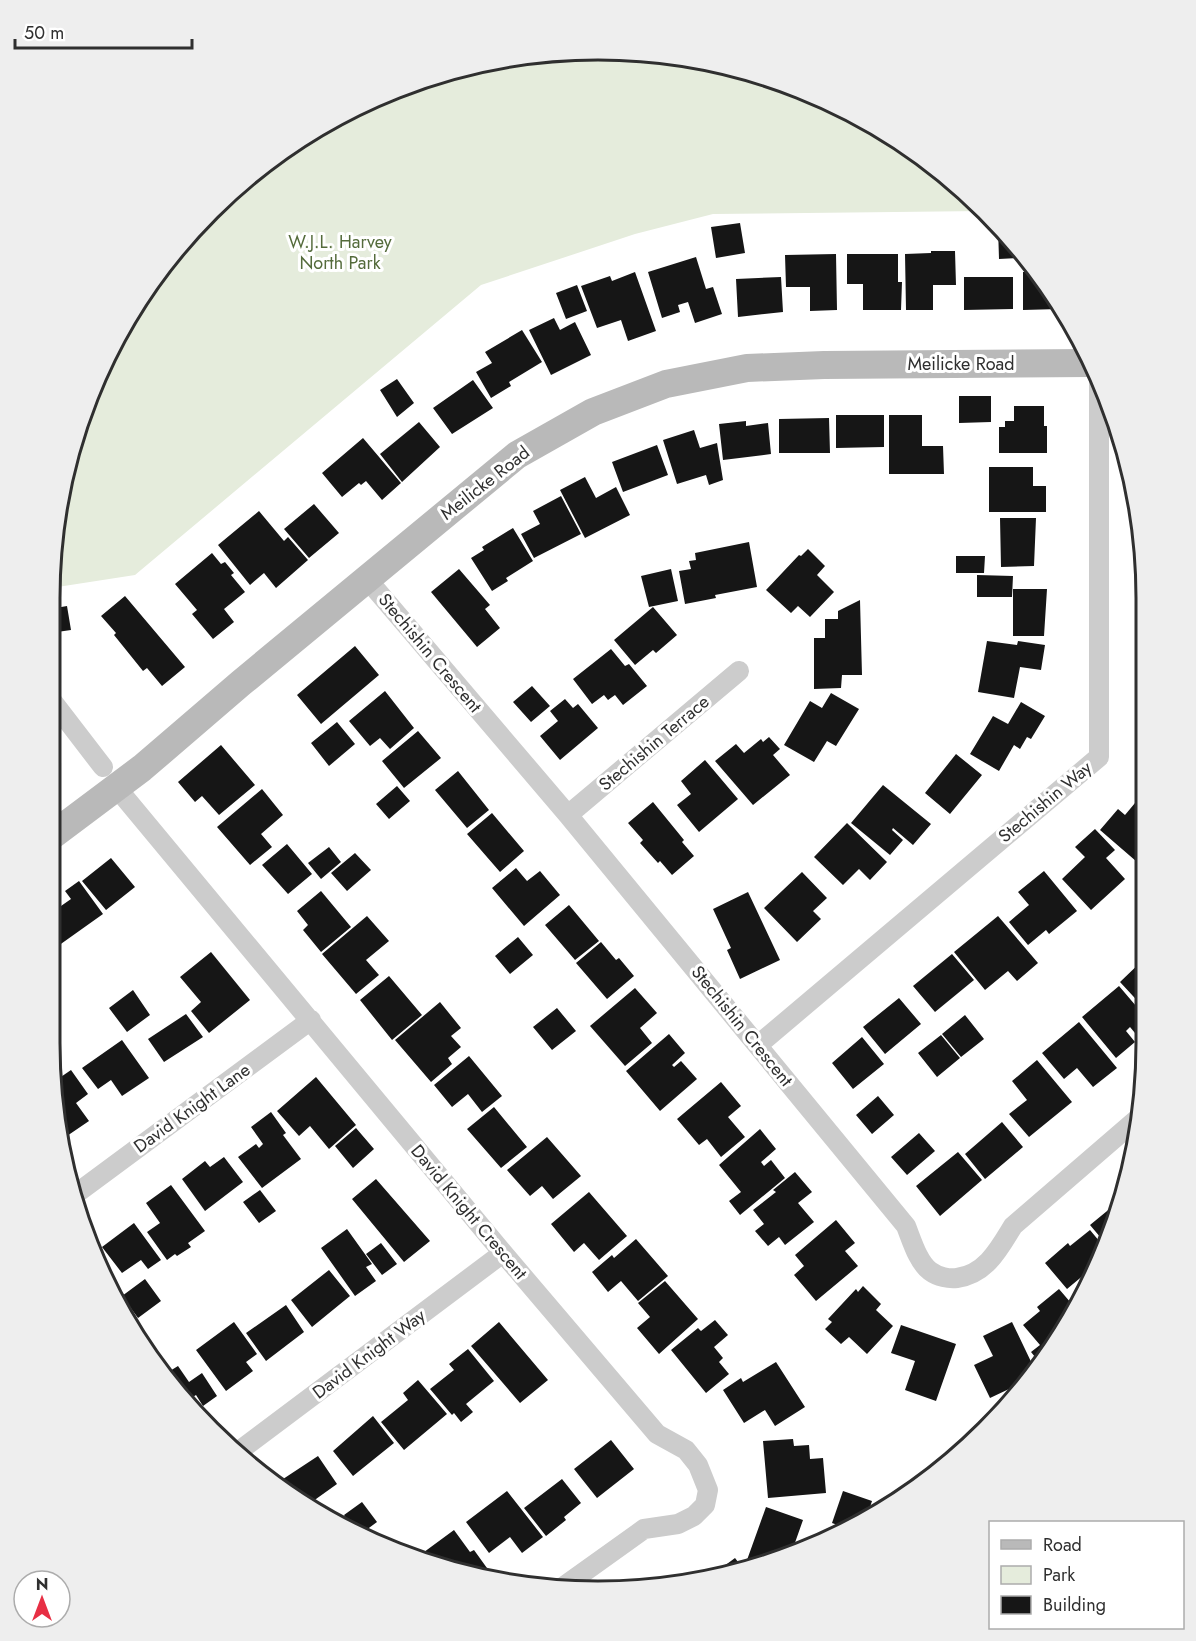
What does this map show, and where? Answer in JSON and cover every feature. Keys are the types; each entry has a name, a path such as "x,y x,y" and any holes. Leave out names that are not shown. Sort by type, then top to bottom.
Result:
{"street":[{"name":"Meilicke Road","path":"60,827 110,777 142,768 517,454 593,412 666,384 747,368 824,365 1082,363"},
{"name":"Stechishin Way","path":"758,1045 1099,757 1099,403"},
{"name":"Stechishin Crescent","path":"367,579 568,815 906,1226 915,1249 930,1271 951,1279 969,1276 983,1268 1001,1246 1012,1226 1129,1126"},
{"name":"Stechishin Terrace","path":"568,815 739,672"},
{"name":"David Knight Crescent","path":"60,711 110,777 502,1253 657,1434 686,1450 698,1465 708,1490 705,1505 694,1516 678,1524 644,1529 572,1580"},
{"name":"David Knight Lane","path":"81,1190 311,1020"},
{"name":"David Knight Way","path":"244,1448 502,1253"}],"green space":[{"name":"W.J.L. Harvey North Park","path":"563,61 633,61 703,70 771,89 836,115 867,132 926,171 971,211 713,214 635,234 481,285 135,575 60,587 65,528 78,459 101,392 115,360 132,329 171,270 194,243 243,194 270,171 329,132 392,101 459,78 493,70"}],"building":[{"path":"740,223 745,253 716,258 711,227"},
{"path":"998,239 1015,258 999,259"},
{"path":"931,251 955,251 956,285 933,285 933,310 906,310 905,254 931,253"},
{"path":"836,254 837,310 810,311 810,287 786,287 785,255"},
{"path":"847,254 898,254 898,282 902,282 901,310 863,310 863,284 847,284"},
{"path":"696,257 706,289 713,287 722,314 695,323 688,302 678,305 680,312 662,318 648,272"},
{"path":"635,272 656,331 628,341 621,320 597,328 581,286 610,276 612,281"},
{"path":"1023,272 1026,272 1051,309 1023,310"},
{"path":"781,277 783,312 738,317 736,279"},
{"path":"964,277 1013,277 1013,309 964,310"},
{"path":"577,285 587,311 566,319 556,293"},
{"path":"554,318 560,330 575,322 591,355 551,375 529,330"},
{"path":"522,330 542,362 509,382 511,386 491,398 476,372 492,363 485,352"},
{"path":"397,379 414,403 397,417 380,390"},
{"path":"473,380 493,408 452,434 433,408"},
{"path":"959,396 991,396 991,422 959,423"},
{"path":"1014,406 1044,406 1047,453 999,453 999,427 1005,427 1005,421 1014,421"},
{"path":"836,415 884,415 884,447 836,448"},
{"path":"889,415 922,415 922,446 943,446 944,474 889,474"},
{"path":"829,418 830,453 779,453 779,419"},
{"path":"746,421 746,426 768,423 771,454 723,460 719,424"},
{"path":"419,422 440,447 402,482 380,454"},
{"path":"694,430 700,448 717,443 723,480 709,485 706,475 677,484 663,440"},
{"path":"363,438 401,483 382,500 366,481 361,485 359,483 342,497 322,473"},
{"path":"657,445 668,475 623,492 612,462"},
{"path":"989,467 1033,467 1033,486 1046,486 1046,512 989,512"},
{"path":"585,477 596,498 616,487 630,515 585,538 560,490"},
{"path":"561,496 581,534 534,558 521,534 540,524 533,511"},
{"path":"314,504 339,533 309,558 284,529"},
{"path":"259,511 284,541 288,537 308,560 276,588 264,573 250,585 218,545"},
{"path":"1000,518 1036,518 1034,566 1001,567"},
{"path":"513,528 533,561 506,578 508,581 492,591 471,558 484,550 482,547"},
{"path":"749,542 757,587 715,595 716,598 685,604 679,571 691,569 689,561 696,560 695,553"},
{"path":"808,549 825,566 817,575 834,592 810,617 798,606 791,613 766,590 799,555 801,556"},
{"path":"212,553 221,564 225,562 234,573 231,575 245,592 224,609 234,622 213,639 192,614 197,610 175,584"},
{"path":"956,556 985,556 984,573 956,573"},
{"path":"459,569 490,605 485,609 500,628 477,647 431,592"},
{"path":"671,569 678,601 649,607 641,576"},
{"path":"977,575 1013,576 1012,597 977,597"},
{"path":"1013,589 1047,589 1044,636 1013,636"},
{"path":"125,596 185,667 162,686 147,668 143,671 101,616"},
{"path":"860,600 862,675 842,675 841,688 814,689 814,638 825,638 825,619 838,619 838,611"},
{"path":"67,606 71,630 60,632 60,607"},
{"path":"653,607 677,635 656,653 653,650 635,665 614,640"},
{"path":"987,641 1017,645 1018,641 1045,645 1041,670 1020,667 1014,698 978,692"},
{"path":"355,646 379,675 321,724 297,695"},
{"path":"611,649 625,666 629,664 647,686 623,705 615,695 608,700 604,695 592,704 573,679"},
{"path":"532,686 550,706 531,722 513,702"},
{"path":"385,691 414,728 390,749 380,738 370,746 349,721"},
{"path":"831,693 859,709 836,746 827,741 814,762 784,745 810,701 822,708"},
{"path":"565,699 573,708 578,704 598,728 560,760 540,736 558,721 550,711"},
{"path":"1021,702 1045,716 1031,739 1027,737 1020,749 1014,745 999,771 970,754 993,716 1008,724"},
{"path":"337,722 355,744 329,766 311,743"},
{"path":"418,731 441,758 404,788 382,761"},
{"path":"769,737 780,749 773,755 790,775 753,805 715,761 736,744 744,753 761,739 763,742"},
{"path":"221,745 255,785 219,815 202,796 195,802 178,782"},
{"path":"956,754 982,775 950,814 925,793"},
{"path":"705,760 738,799 699,832 677,805 691,794 681,781"},
{"path":"458,771 489,810 467,828 435,790"},
{"path":"883,785 931,824 913,845 893,828 892,830 903,840 890,855 851,823"},
{"path":"397,786 410,801 389,819 376,804"},
{"path":"262,789 283,815 261,834 272,847 250,865 217,827"},
{"path":"653,802 694,856 672,875 640,843 643,840 628,823"},
{"path":"1136,804 1136,861 1100,830 1118,809 1125,815"},
{"path":"492,813 524,851 500,872 467,834"},
{"path":"847,823 887,862 870,880 859,869 843,885 814,857"},
{"path":"1095,829 1115,850 1106,858 1125,879 1091,910 1062,879 1085,857 1075,847"},
{"path":"287,844 312,874 288,894 262,865"},
{"path":"329,847 341,862 321,879 308,863"},
{"path":"355,853 371,870 347,891 331,873"},
{"path":"111,858 135,887 106,910 82,881"},
{"path":"516,868 527,881 540,871 560,895 524,926 492,888"},
{"path":"1044,871 1077,911 1049,934 1046,930 1028,945 1009,922 1029,905 1018,892"},
{"path":"802,872 827,898 813,911 821,919 797,942 764,908"},
{"path":"79,881 103,914 60,945 60,905 71,899 65,891"},
{"path":"321,891 351,927 321,952 303,930 308,925 297,911"},
{"path":"748,892 780,960 740,979 727,950 731,948 713,909"},
{"path":"569,905 599,941 575,960 545,925"},
{"path":"367,916 389,941 366,960 379,975 356,994 322,954"},
{"path":"998,916 1038,963 1017,981 1008,971 985,990 954,952"},
{"path":"518,937 533,955 510,974 495,956"},
{"path":"601,942 634,976 607,999 576,963"},
{"path":"211,952 250,1000 209,1033 191,1011 201,1002 180,977"},
{"path":"952,954 974,980 935,1012 913,986"},
{"path":"1136,967 1136,999 1120,982"},
{"path":"389,976 422,1015 392,1040 360,1000"},
{"path":"1119,986 1136,1006 1136,1034 1130,1027 1126,1031 1135,1042 1116,1058 1082,1017"},
{"path":"635,988 657,1013 640,1028 652,1043 625,1066 590,1026"},
{"path":"133,990 150,1015 127,1032 109,1008"},
{"path":"899,998 921,1024 885,1054 863,1027"},
{"path":"440,1002 461,1028 451,1036 461,1047 448,1058 452,1064 431,1082 395,1040"},
{"path":"557,1008 576,1031 552,1050 533,1027"},
{"path":"186,1014 203,1037 164,1062 148,1039"},
{"path":"965,1015 984,1039 961,1057 942,1034"},
{"path":"1079,1022 1117,1068 1093,1087 1077,1068 1064,1079 1042,1053"},
{"path":"669,1034 685,1053 672,1065 674,1067 681,1061 697,1079 660,1111 626,1071"},
{"path":"941,1035 960,1058 937,1077 918,1053"},
{"path":"862,1037 884,1064 853,1089 832,1063"},
{"path":"122,1040 149,1078 122,1096 111,1080 98,1089 82,1068"},
{"path":"469,1056 502,1096 482,1112 468,1094 452,1107 434,1085"},
{"path":"1037,1060 1072,1102 1029,1137 1009,1114 1027,1100 1012,1081"},
{"path":"71,1070 88,1094 76,1103 89,1121 68,1135 65,1113 61,1077"},
{"path":"316,1077 356,1125 329,1149 310,1126 299,1136 277,1111"},
{"path":"721,1082 741,1106 728,1117 745,1137 721,1157 707,1139 699,1145 677,1119"},
{"path":"878,1096 894,1115 872,1134 856,1115"},
{"path":"494,1107 527,1147 501,1168 467,1129"},
{"path":"271,1112 286,1133 283,1135 301,1159 262,1188 238,1157 256,1144 259,1148 263,1144 251,1127"},
{"path":"1002,1122 1023,1147 985,1179 965,1154"},
{"path":"356,1128 374,1149 353,1168 335,1146"},
{"path":"760,1129 776,1149 761,1162 764,1166 771,1160 785,1178 740,1215 729,1201 741,1192 719,1165"},
{"path":"919,1133 935,1151 907,1175 891,1157"},
{"path":"547,1137 581,1176 553,1199 542,1186 530,1196 507,1170"},
{"path":"958,1152 982,1180 940,1216 916,1186"},
{"path":"224,1157 243,1182 205,1211 182,1179 205,1161 210,1167"},
{"path":"795,1172 812,1192 798,1203 814,1222 785,1245 779,1237 768,1246 755,1231 764,1224 753,1210 776,1192 773,1190"},
{"path":"376,1179 430,1241 404,1262 352,1199"},
{"path":"171,1185 205,1231 188,1243 191,1247 167,1260 147,1232 160,1223 146,1203"},
{"path":"260,1190 276,1211 259,1223 243,1202"},
{"path":"589,1192 627,1236 599,1260 584,1243 574,1252 551,1224"},
{"path":"1109,1209 1100,1236 1090,1225"},
{"path":"836,1220 855,1243 845,1251 858,1266 816,1301 794,1275 804,1266 795,1255"},
{"path":"134,1223 161,1260 148,1269 141,1260 122,1273 102,1247"},
{"path":"347,1229 372,1264 366,1267 376,1281 355,1296 321,1248"},
{"path":"1090,1230 1098,1240 1084,1275 1067,1289 1045,1263 1068,1243 1070,1246"},
{"path":"636,1239 668,1276 638,1301 621,1281 608,1292 592,1272 612,1255 614,1258"},
{"path":"381,1243 397,1264 382,1275 366,1254"},
{"path":"329,1270 350,1296 312,1327 291,1300"},
{"path":"145,1279 161,1301 138,1318 123,1295"},
{"path":"665,1281 698,1319 659,1354 637,1328 650,1317 638,1303"},
{"path":"863,1286 881,1304 876,1310 893,1326 867,1354 849,1337 841,1344 825,1329 832,1322 828,1319 856,1289 858,1292"},
{"path":"1059,1289 1070,1302 1035,1357 1031,1352 1040,1345 1023,1325 1040,1311 1037,1307"},
{"path":"286,1305 304,1332 266,1361 246,1333"},
{"path":"715,1320 728,1335 714,1347 723,1358 719,1362 729,1374 706,1393 671,1350 698,1328 701,1331"},
{"path":"234,1322 257,1354 246,1362 253,1371 226,1391 196,1350"},
{"path":"499,1322 548,1380 520,1403 471,1346"},
{"path":"1012,1322 1031,1362 1010,1388 990,1398 974,1365 993,1356 983,1336"},
{"path":"901,1325 956,1344 936,1401 905,1390 915,1361 891,1353"},
{"path":"468,1349 494,1381 466,1404 473,1412 461,1422 430,1389 454,1370 449,1364"},
{"path":"776,1362 805,1407 775,1426 765,1410 744,1423 723,1390 741,1378 743,1382"},
{"path":"178,1366 189,1382 202,1373 217,1396 203,1406 196,1395 193,1397 171,1371"},
{"path":"418,1380 447,1414 404,1450 381,1422 408,1400 403,1393"},
{"path":"373,1416 394,1443 353,1476 333,1451"},
{"path":"793,1439 794,1446 809,1445 810,1459 823,1458 826,1493 768,1498 763,1441"},
{"path":"611,1440 634,1469 597,1498 574,1469"},
{"path":"318,1456 337,1484 315,1500 283,1479"},
{"path":"562,1479 581,1503 564,1517 566,1520 546,1536 524,1508"},
{"path":"507,1491 543,1537 522,1553 510,1537 489,1553 466,1522"},
{"path":"843,1491 872,1501 867,1509 838,1525 832,1523"},
{"path":"362,1502 377,1522 367,1529 344,1515"},
{"path":"766,1507 803,1520 795,1543 747,1560"},
{"path":"454,1530 470,1552 474,1550 488,1570 459,1563 424,1552"},
{"path":"735,1558 739,1563 737,1563 724,1566"}]}
